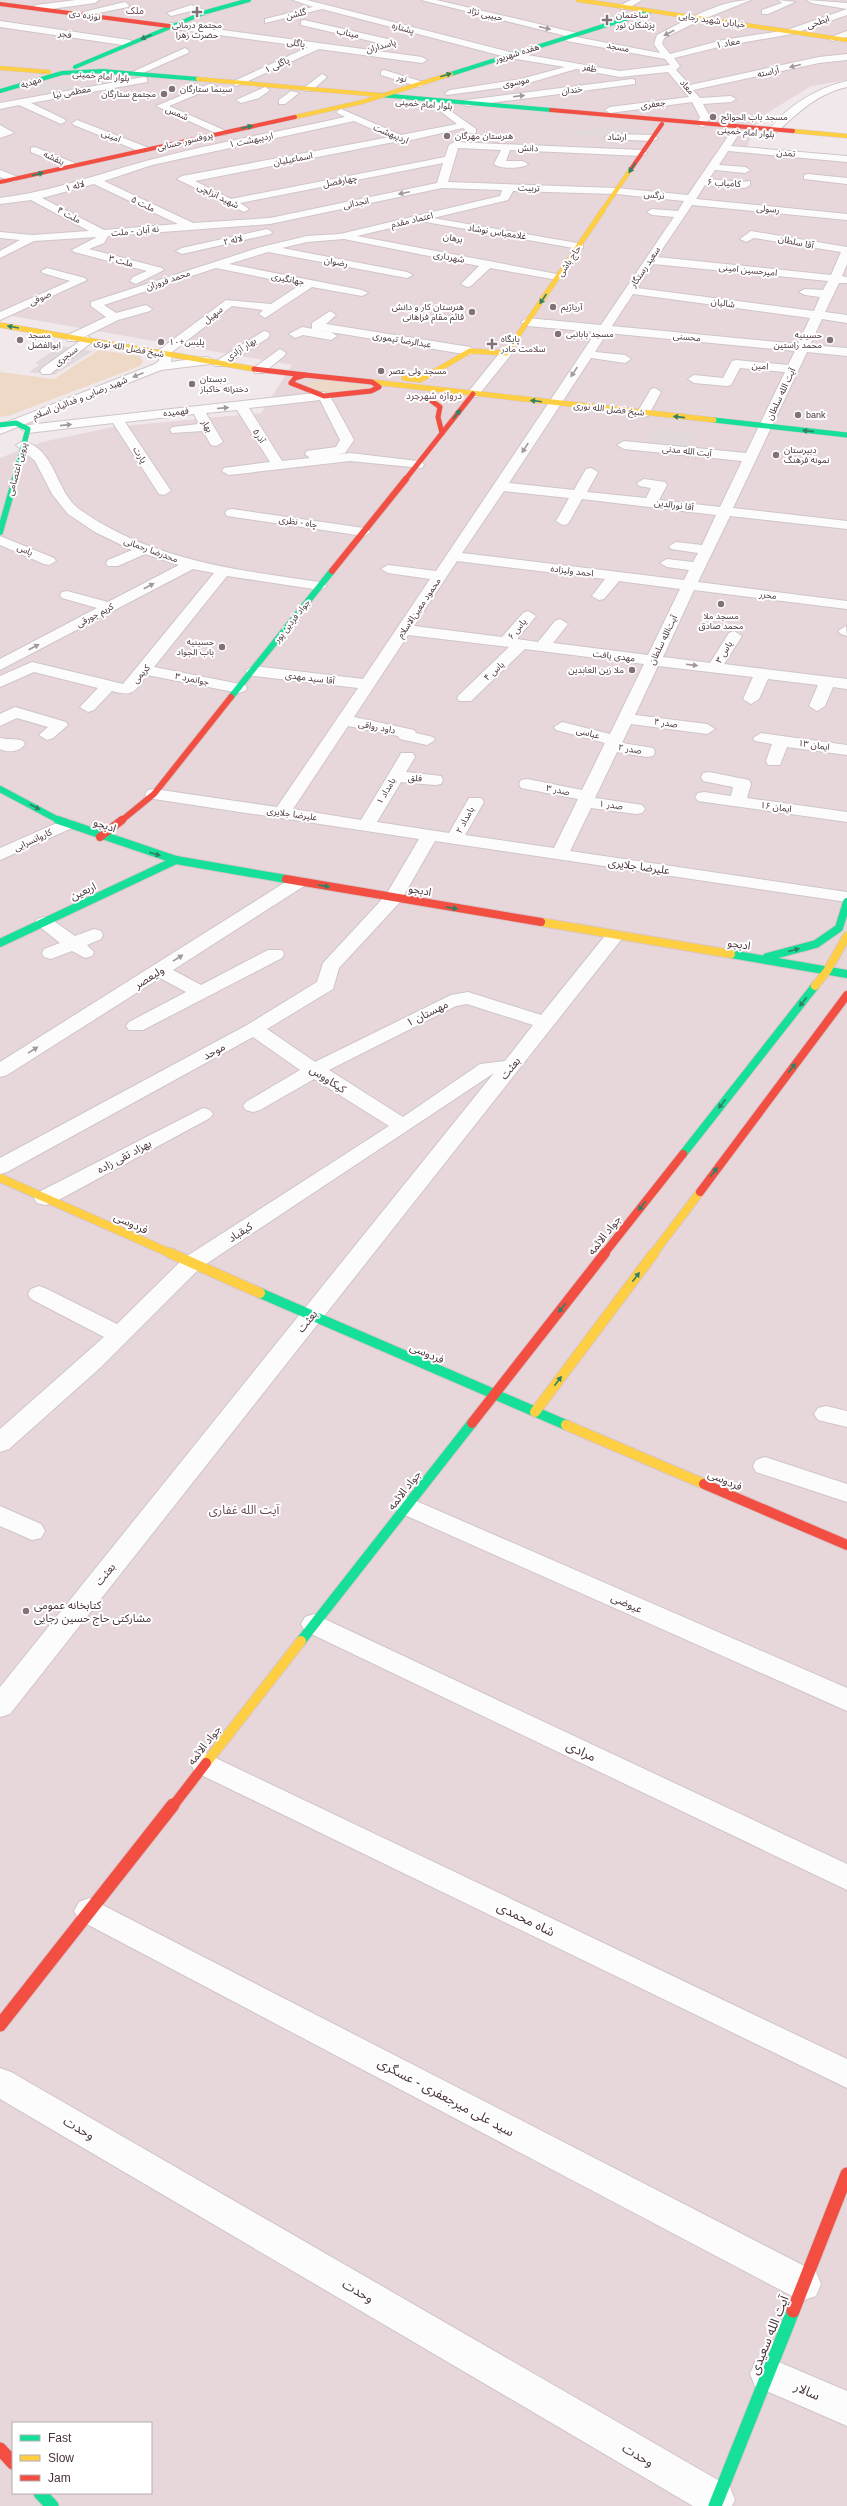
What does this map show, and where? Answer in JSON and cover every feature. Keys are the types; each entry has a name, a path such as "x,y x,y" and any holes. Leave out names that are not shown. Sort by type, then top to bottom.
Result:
{"street":[{"path":"6,6 40,0"},
{"path":"36,8 95,0"},
{"path":"64,70 89,62 130,43 206,12 249,0"},
{"name":"پشتاره","path":"297,0 342,12 358,12 425,34 510,55"},
{"name":"حبیبی نژاد","path":"425,0 570,36"},
{"name":"خیابان شهید رجایی","path":"578,0 612,3 624,7 847,40"},
{"path":"624,7 638,0"},
{"path":"668,56 658,44 660,37 698,18 747,0"},
{"path":"765,12 791,2 782,0"},
{"name":"ابطحی","path":"811,0 847,6"},
{"path":"416,8 436,3"},
{"path":"78,14 125,5"},
{"name":"نوزده دی","path":"6,6 36,8 170,26"},
{"name":"گلشن","path":"268,21 323,7"},
{"path":"171,13 191,8 206,12"},
{"path":"473,11 493,9"},
{"path":"27,16 48,10"},
{"name":"هفده شهریور","path":"371,99 651,11"},
{"path":"358,12 376,12"},
{"name":"ابطحی","path":"789,32 847,12"},
{"path":"68,21 90,16"},
{"name":"حبیبی نژاد","path":"522,23 541,18"},
{"name":"فجر","path":"0,24 130,43"},
{"name":"پاگلی","path":"170,26 422,60"},
{"name":"میناب","path":"303,27 318,26 399,41"},
{"path":"38,38 53,32"},
{"name":"معاد ۱","path":"668,56 789,32"},
{"name":"پاسداران","path":"359,52 425,34"},
{"path":"832,38 847,34"},
{"name":"مسجد","path":"570,36 647,53 668,56"},
{"path":"249,46 271,40"},
{"path":"258,49 289,42"},
{"name":"پاگلی ۱","path":"237,83 318,46"},
{"path":"325,59 348,50"},
{"path":"133,74 185,51"},
{"path":"359,52 362,55 384,60"},
{"path":"633,58 647,53"},
{"path":"801,54 819,60"},
{"name":"ظفر","path":"510,55 581,66 596,71 620,74 670,69"},
{"name":"معاد","path":"668,56 675,66 670,69 689,88 697,100 705,117 702,124"},
{"name":"آراسته","path":"689,88 819,60 847,57"},
{"path":"89,62 91,67 102,71"},
{"name":"موسوی","path":"450,93 522,82 581,66"},
{"path":"596,71 618,66"},
{"name":"بلوار امام خمینی","path":"1,67 102,71 294,93 847,140"},
{"name":"بلوار امام خمینی","path":"64,70 144,80 216,84 237,83 847,136"},
{"name":"مهدیه","path":"0,91 64,70"},
{"path":"216,84 238,71"},
{"name":"نور","path":"384,73 420,84"},
{"name":"خندان","path":"467,103 677,76"},
{"path":"308,89 322,77"},
{"name":"معظمی نیا","path":"0,106 144,80"},
{"name":"جعفری","path":"610,110 729,95 716,83"},
{"name":"شمس","path":"216,84 160,106 223,133"},
{"path":"774,130 794,110 816,95 836,86 847,84"},
{"path":"113,85 135,90"},
{"path":"592,87 607,96"},
{"path":"805,87 816,95"},
{"path":"241,100 256,96 265,90"},
{"path":"562,91 572,96"},
{"path":"72,92 91,101"},
{"path":"282,102 294,93"},
{"path":"52,96 71,106"},
{"name":"پروفسور حسابی","path":"0,182 371,99"},
{"path":"20,102 61,121"},
{"path":"438,105 465,125 484,136 495,147"},
{"name":"اردیبهشت","path":"333,108 415,144"},
{"name":"اردیبهشت ۱","path":"149,163 354,118"},
{"name":"امینی","path":"77,123 145,150"},
{"name":"حاج باشی","path":"473,394 506,353 662,124"},
{"name":"اسماعیلیان","path":"185,180 465,125"},
{"path":"0,128 9,133 0,135"},
{"name":"سعید رستگار","path":"553,403 613,314 627,287 649,260 736,131"},
{"name":"ارشاد","path":"597,136 652,138"},
{"path":"252,140 269,148"},
{"name":"دانش","path":"442,185 454,145 642,153"},
{"path":"507,147 499,164 523,164"},
{"name":"تمدن","path":"724,148 778,156 847,159"},
{"name":"بنفشه","path":"36,150 72,166"},
{"path":"436,153 450,159"},
{"name":"شهید انزلچی","path":"129,154 307,239"},
{"name":"چهارفصل","path":"230,202 450,159"},
{"name":"لاله ۱","path":"0,201 33,197 95,181 149,163"},
{"path":"708,173 756,166"},
{"path":"691,173 745,170"},
{"path":"0,173 14,179"},
{"path":"708,173 721,176"},
{"name":"کامیاب ۶","path":"708,173 745,185 746,183"},
{"path":"808,177 847,181"},
{"name":"ملت ۵","path":"95,181 190,227"},
{"path":"296,181 309,187"},
{"name":"تربیت","path":"442,185 516,184 614,194"},
{"name":"اعتماد مقدم","path":"307,239 340,237 504,198 516,184"},
{"name":"انجدانی","path":"270,221 442,185"},
{"path":"614,194 634,198"},
{"name":"نرگس","path":"614,194 686,206"},
{"name":"ملت ۴","path":"33,197 104,234"},
{"path":"741,207 746,200 756,200 758,198"},
{"path":"781,210 787,203 800,204 803,200"},
{"path":"652,212 686,206 705,210"},
{"name":"رسولی","path":"686,206 741,207 847,217"},
{"path":"461,208 488,212"},
{"name":"غلامعباس نوشاد","path":"416,219 579,246"},
{"name":"نه آبان - ملت","path":"0,235 28,240 270,221"},
{"path":"0,227 15,224"},
{"path":"385,226 415,232"},
{"path":"657,227 671,228"},
{"name":"لاله ۲","path":"182,251 287,229"},
{"path":"138,231 154,240"},
{"name":"ملت ۳","path":"104,234 100,241 78,250 158,270 137,279 136,282 138,285 145,288"},
{"name":"آقا سلطان","path":"746,239 751,234 847,251"},
{"path":"500,246 518,236"},
{"name":"شهرداری","path":"340,237 558,277"},
{"name":"محمد فروزان","path":"114,317 95,304 213,264 307,239"},
{"path":"3,251 28,240 50,248"},
{"name":"رضوان","path":"265,249 407,275"},
{"name":"آیت الله سلطان","path":"766,426 828,294 841,279 847,251"},
{"name":"امیرحسین امینی","path":"649,260 692,265 757,276 841,279"},
{"name":"جهانگیری","path":"213,264 362,293"},
{"path":"467,284 487,264"},
{"name":"صوفی","path":"0,316 80,280 47,271"},
{"path":"40,283 62,288"},
{"name":"سهیل","path":"165,354 230,302 269,311 310,283"},
{"name":"شالیان","path":"627,287 682,293 721,308 847,319"},
{"path":"805,292 828,294"},
{"path":"218,298 230,302"},
{"path":"72,338 114,317 146,309"},
{"path":"598,313 613,314"},
{"name":"عبدالرضا تیموری","path":"330,315 316,326 470,351 506,353"},
{"name":"محسنی","path":"527,322 603,329 670,331 697,341 847,352"},
{"name":"شیخ فضل الله نوری","path":"0,325 259,370 847,435"},
{"path":"295,334 302,331 341,338 350,332"},
{"name":"بهار آزادی","path":"219,363 264,335"},
{"name":"سنجری","path":"46,371 87,340"},
{"path":"589,350 628,354"},
{"path":"358,381 391,378 420,380 470,351"},
{"path":"259,370 280,353"},
{"path":"159,367 165,363 165,354"},
{"name":"شهید رضایی و فدائیان اسلام","path":"0,430 22,426 159,367 206,361"},
{"name":"امین","path":"694,374 727,382 736,364 793,369"},
{"name":"شیخ فضل الله نوری","path":"259,370 324,396"},
{"path":"291,383 295,378 305,375"},
{"path":"312,454 340,450 347,440 324,396 366,391 379,387 372,382"},
{"path":"366,391 429,399 436,402 440,407 438,417 442,433"},
{"path":"643,413 655,392"},
{"name":"جواد فردین پور","path":"100,837 154,794 473,394"},
{"name":"فهمیده","path":"22,426 117,419 324,396"},
{"name":"محمود معین‌الاسلام","path":"282,813 454,556 553,403"},
{"name":"آذر۵","path":"241,406 278,466"},
{"name":"بهار","path":"198,410 216,442"},
{"name":"پارت","path":"117,419 164,491"},
{"path":"0,425 22,426"},
{"name":"پروین اعتصامی","path":"0,532 24,445 22,426"},
{"path":"177,430 208,426"},
{"name":"آیت‌الله سلطان","path":"560,854 766,426"},
{"name":"محدرضا رحمانی","path":"24,445 34,450 43,462 61,500 72,510 96,526 146,549 191,564 223,572 320,586"},
{"name":"آیت الله مدنی","path":"624,445 751,458"},
{"path":"229,472 350,457 417,465"},
{"path":"563,521 591,472"},
{"path":"627,517 660,485 644,483"},
{"name":"آقا نورالدین","path":"500,486 725,511 779,511 847,525"},
{"name":"چاه - نظری","path":"232,513 364,532"},
{"name":"یاس","path":"0,540 49,562"},
{"path":"676,546 706,550"},
{"path":"114,563 146,549"},
{"path":"532,566 542,550"},
{"name":"احمد ولیزاده","path":"454,556 532,566 545,574 612,572 689,586"},
{"path":"667,563 698,567"},
{"name":"کریم جورقی","path":"3,661 191,564"},
{"path":"388,568 440,576"},
{"name":"کریمی","path":"0,682 32,667 127,690 145,670 223,572"},
{"path":"568,585 579,572"},
{"path":"599,596 612,572"},
{"name":"محرر","path":"689,586 847,605"},
{"path":"92,590 73,597 110,607"},
{"name":"یاس ۶","path":"506,642 528,616"},
{"path":"542,647 560,624"},
{"name":"مهدی یافت","path":"404,630 847,684"},
{"name":"یاس ۳","path":"714,668 734,636"},
{"name":"یاس ۴","path":"466,698 522,644"},
{"name":"جوانمرد ۳","path":"145,670 239,688"},
{"name":"آقا سید مهدی","path":"253,671 368,684"},
{"path":"751,699 762,674"},
{"path":"817,706 827,682"},
{"path":"88,707 108,686"},
{"path":"0,721 16,712 60,725 47,735"},
{"path":"628,713 698,715"},
{"name":"صدر ۴","path":"628,713 707,729"},
{"name":"داود رواقی","path":"344,720 408,733 406,736 427,740"},
{"name":"عباسی","path":"562,726 614,743"},
{"name":"ایمان ۱۳","path":"761,738 847,750"},
{"path":"774,760 781,741"},
{"path":"0,743 8,747 17,744"},
{"name":"صدر ۲","path":"614,743 647,752"},
{"name":"بامداد ۱","path":"366,825 407,757"},
{"name":"فلق","path":"395,776 435,780"},
{"path":"709,777 743,784 737,802"},
{"name":"صدر ۳","path":"528,784 586,799"},
{"name":"ادبجو","path":"0,789 66,824 100,837 176,860 615,936 847,974"},
{"name":"علیرضا جلایری","path":"154,794 847,897"},
{"name":"ایمان ۱۶","path":"704,797 847,817"},
{"name":"صدر ۱","path":"586,799 636,808"},
{"name":"بامداد ۲","path":"455,838 475,802"},
{"name":"کاروانسرایی","path":"3,850 66,824"},
{"path":"394,898 430,835"},
{"name":"اربعین","path":"0,944 176,860"},
{"name":"ولیعصر","path":"0,1071 298,882"},
{"name":"موحد","path":"0,1167 254,1029 326,985 330,967 394,898"},
{"path":"757,959 816,944 839,928 847,902"},
{"path":"44,923 79,948"},
{"path":"51,953 79,948 94,935"},
{"name":"بعثت","path":"5,1690 311,1316 615,936"},
{"path":"827,971 847,936"},
{"path":"136,1026 275,954"},
{"path":"160,970 201,993"},
{"name":"جواد الائمه","path":"0,2024 827,971"},
{"path":"535,1412 847,995"},
{"name":"مهستان ۱","path":"253,1106 314,1070 438,1007 468,998 546,1023"},
{"name":"کیکاووس","path":"254,1029 314,1070 403,1126"},
{"name":"کیقباد","path":"0,1443 120,1334 192,1263 403,1126 487,1068 511,1066"},
{"name":"بهزاد تقی زاده","path":"45,1198 203,1114"},
{"name":"فردوسی","path":"0,1178 311,1316 847,1545"},
{"path":"39,1294 120,1334"},
{"path":"765,1466 847,1493"},
{"name":"عیوضی","path":"407,1506 847,1700"},
{"path":"0,1515 32,1531"},
{"name":"مرادی","path":"314,1624 847,1878"},
{"name":"شاه محمدی","path":"204,1764 847,2074"},
{"name":"سید علی میرجعفری - عسگری","path":"89,1911 804,2284"},
{"name":"وحدت","path":"0,2082 716,2503"},
{"name":"آیت الله سعیدی","path":"716,2503 847,2174"},
{"name":"سالار","path":"767,2374 847,2409"},
{"path":"0,2449 12,2462"},
{"path":"41,2494 52,2506"}],"shaded area":[{"path":"0,0 847,0 847,80 811,86 759,118 747,147 847,156 847,2506 0,2506 0,458 42,442 113,427 261,413 292,365 0,314"},
{"path":"40,83 59,87 64,86 78,90 49,95 25,87"},
{"path":"604,127 634,130 647,134 645,137 568,135 565,133"},
{"path":"60,346 93,351 54,375 29,372 39,365 35,363"},
{"path":"99,350 140,356 143,362 140,366 8,416 0,417 0,372 54,379"},
{"path":"321,380 366,385 365,388 342,392 325,392 311,388 306,383"},
{"path":"657,429 696,433 688,448 649,444"}],"traffic: fast":[{"path":"75,67 206,12 249,0"},
{"path":"451,74 651,11"},
{"path":"0,91 62,73 102,71 198,79"},
{"path":"380,95 551,110"},
{"path":"714,420 847,435"},
{"path":"0,425 16,423 28,429 0,532"},
{"path":"231,697 332,571"},
{"path":"0,789 66,824 176,860 286,879"},
{"path":"0,943 176,860"},
{"path":"767,957 816,944 839,928 847,902"},
{"path":"731,954 847,974"},
{"path":"683,1154 815,986"},
{"path":"260,1293 566,1425"},
{"path":"301,1641 472,1423"},
{"path":"715,2506 793,2311"},
{"path":"41,2494 52,2506"}],"traffic: slow":[{"path":"578,0 847,40"},
{"path":"0,68 49,72"},
{"path":"295,117 362,102 451,74"},
{"path":"198,79 380,95"},
{"path":"793,131 847,136"},
{"path":"404,378 420,380 470,351 506,353 631,169"},
{"path":"0,325 254,369"},
{"path":"372,382 714,420"},
{"path":"541,922 731,954"},
{"path":"815,986 827,971 847,936"},
{"path":"0,1178 260,1293"},
{"path":"535,1412 700,1192"},
{"path":"566,1425 704,1484"},
{"path":"206,1763 301,1641"}],"traffic: jam":[{"path":"0,4 169,26"},
{"path":"551,110 793,131"},
{"path":"0,182 295,117"},
{"path":"631,169 662,124"},
{"path":"254,369 305,375"},
{"path":"305,375 372,382 379,387 371,391 324,396 291,383 295,378 305,375"},
{"path":"332,571 473,394"},
{"path":"411,397 429,399 440,407 438,417 442,433"},
{"path":"100,837 154,794 231,697"},
{"path":"286,879 541,922"},
{"path":"700,1192 847,995"},
{"path":"472,1423 683,1154"},
{"path":"704,1484 847,1545"},
{"path":"0,2025 206,1763"},
{"path":"793,2311 847,2174"},
{"path":"0,2449 12,2462"}],"place":[{"name":"مجتمع درمانی حضرت زهرا","path":"197,12"},
{"name":"ساختمان پزشکان نور","path":"607,20"},
{"name":"سینما ستارگان","path":"172,89"},
{"name":"مجتمع ستارگان","path":"164,94"},
{"name":"مسجد باب الحوائج","path":"713,117"},
{"name":"هنرستان مهرگان","path":"447,136"},
{"name":"آریاژیم","path":"553,307"},
{"name":"هنرستان کار و دانش قائم مقام فراهانی","path":"472,312"},
{"name":"مسجد بابانبی","path":"558,334"},
{"name":"مسجد ابوالفضل","path":"20,340"},
{"name":"حسینیه محمد راستین","path":"830,340"},
{"name":"پلیس+۱۰","path":"161,342"},
{"name":"پایگاه سلامت مادر","path":"492,344"},
{"name":"مسجد ولی عصر","path":"381,371"},
{"name":"دبستان دخترانه خاکباز","path":"192,384"},
{"name":"bank","path":"798,415"},
{"name":"دبیرستان نمونه فرهنگ","path":"776,455"},
{"name":"مسجد ملا محمد صادق","path":"721,604"},
{"name":"حسینیه باب الجواد","path":"222,647"},
{"name":"ملا زین العابدین","path":"632,670"},
{"name":"کتابخانه عمومی مشارکتی حاج حسین رجایی","path":"26,1611"}],"district":[{"name":"ملک","path":"135,10"},
{"name":"دروازه شهرجرد","path":"434,395"},
{"name":"آیت الله غفاری","path":"244,1510"}]}
